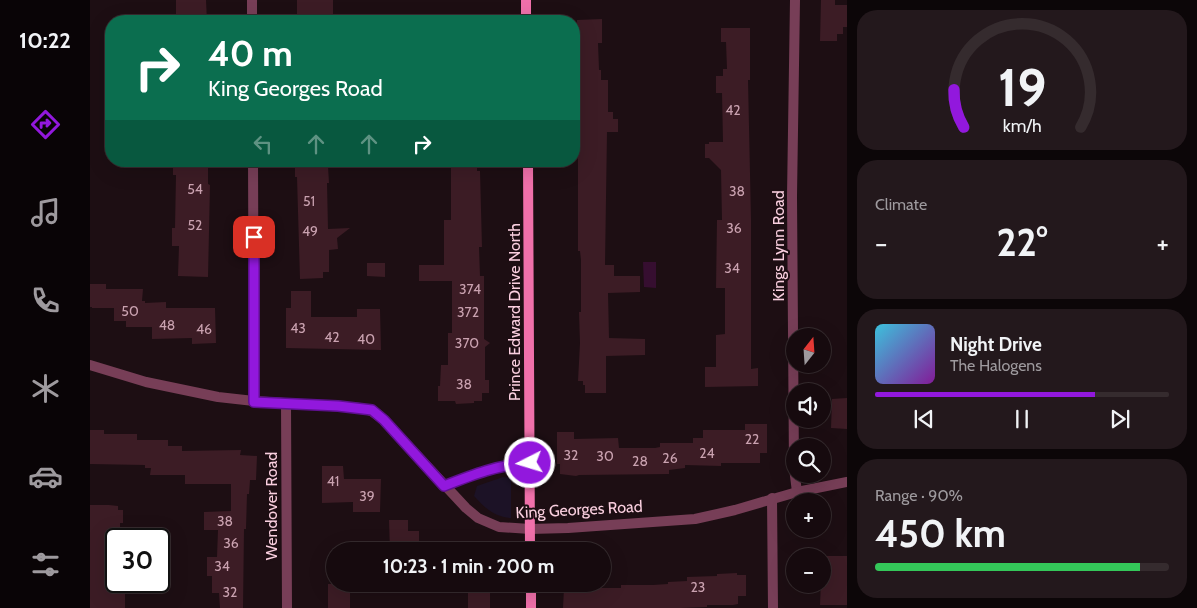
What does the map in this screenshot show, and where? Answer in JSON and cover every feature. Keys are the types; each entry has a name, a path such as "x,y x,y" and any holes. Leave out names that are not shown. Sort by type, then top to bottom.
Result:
{"street":[{"path":"252,0 252,15"},
{"path":"526,0 526,15"},
{"name":"Kings Lynn Road","path":"795,0 792,206 794,468 797,492"},
{"path":"253,167 254,402"},
{"name":"Prince Edward Drive North","path":"528,167 530,542"},
{"name":"King Georges Road","path":"90,365 146,382 218,397 254,402 338,406 372,410 384,420 444,486 478,518 499,527 530,529 695,519 735,510 772,498 847,482"},
{"name":"Wendover Road","path":"286,403 287,608"},
{"path":"444,486 471,475 507,465 530,463"},
{"path":"772,498 773,608"},
{"path":"531,592 531,608"}],"shaded area":[{"path":"643,262 656,262 656,288 644,287"},
{"path":"503,477 511,478 511,518 494,514 474,496 477,486"}],"building":[{"path":"176,0 206,0 207,15 176,15"},
{"path":"297,0 333,0 333,15 297,15"},
{"path":"821,0 835,0 835,5 847,5 847,27 843,27 843,34 837,34 837,41 820,41"},
{"path":"602,19 602,43 598,43 599,70 601,70 601,80 608,80 608,112 613,112 613,119 618,119 618,132 607,132 605,265 614,265 614,276 640,276 640,292 608,293 609,338 645,339 645,355 606,356 606,393 585,393 583,381 578,381 579,312 581,312 581,260 580,251 578,251 580,20"},
{"path":"721,28 750,28 750,80 748,80 751,220 751,369 758,368 758,386 705,387 705,367 716,367 716,335 725,334 725,288 716,288 717,220 722,220 721,170 709,158 705,158 705,144 709,144 709,142 723,142 722,93 716,93 716,76 723,76 723,69 727,69 726,42 721,42"},
{"path":"173,167 208,167 208,184 210,185 208,277 178,276 179,246 172,246 172,228 175,228 176,175 173,175"},
{"path":"295,167 328,167 328,229 350,228 337,238 338,249 329,250 329,272 323,272 323,278 300,279 297,177 295,177"},
{"path":"451,167 477,167 477,171 480,171 482,247 479,247 480,276 484,276 484,339 490,343 485,347 485,380 489,380 489,393 482,393 482,401 474,401 474,403 456,404 455,401 438,401 441,365 448,365 448,333 452,333 452,281 419,281 419,265 444,265 444,220 451,220"},
{"path":"367,263 385,263 385,277 367,276"},
{"path":"90,284 106,284 106,289 143,289 142,301 145,301 145,303 166,302 166,308 215,308 216,343 192,344 192,338 152,339 152,327 126,327 126,321 114,321 114,308 90,307"},
{"path":"291,291 311,291 311,317 357,317 357,309 380,309 381,350 286,348 286,308 291,308"},
{"path":"847,398 847,429 831,428 832,399"},
{"path":"745,424 767,424 767,453 760,453 760,463 721,463 721,466 685,465 685,468 669,470 669,474 576,476 560,474 560,464 557,464 557,432 574,432 574,439 618,438 619,448 655,448 660,447 660,443 693,443 693,438 703,438 703,430 745,430"},
{"path":"90,430 104,430 104,434 137,434 137,440 168,440 168,446 182,446 182,451 241,450 240,455 257,456 256,480 250,480 249,494 247,494 246,529 244,529 243,608 220,608 219,593 212,593 212,576 207,576 207,557 217,557 218,530 204,530 204,512 231,511 231,484 185,484 185,475 150,475 151,468 145,468 145,465 90,464"},
{"path":"322,466 343,466 344,479 381,479 380,512 353,512 353,502 322,503"},
{"path":"90,505 118,506 118,510 123,510 123,523 120,523 120,528 105,528 105,593 125,593 125,608 90,608"},
{"path":"389,520 408,520 408,531 419,531 419,542 390,542"},
{"path":"831,556 847,556 847,605 820,605 820,593 831,593"},
{"path":"737,573 737,575 746,575 746,596 738,596 738,604 681,608 563,608 564,592 611,592 611,588 621,588 621,585 668,584 668,582 687,581 687,577 717,576 717,574"},
{"path":"328,592 350,592 350,608 328,608"},
{"path":"468,592 490,592 490,608 468,608"}],"route":[{"path":"254,237 254,402 338,406 372,410 406,443 444,486 471,475 507,465 530,463"}]}
